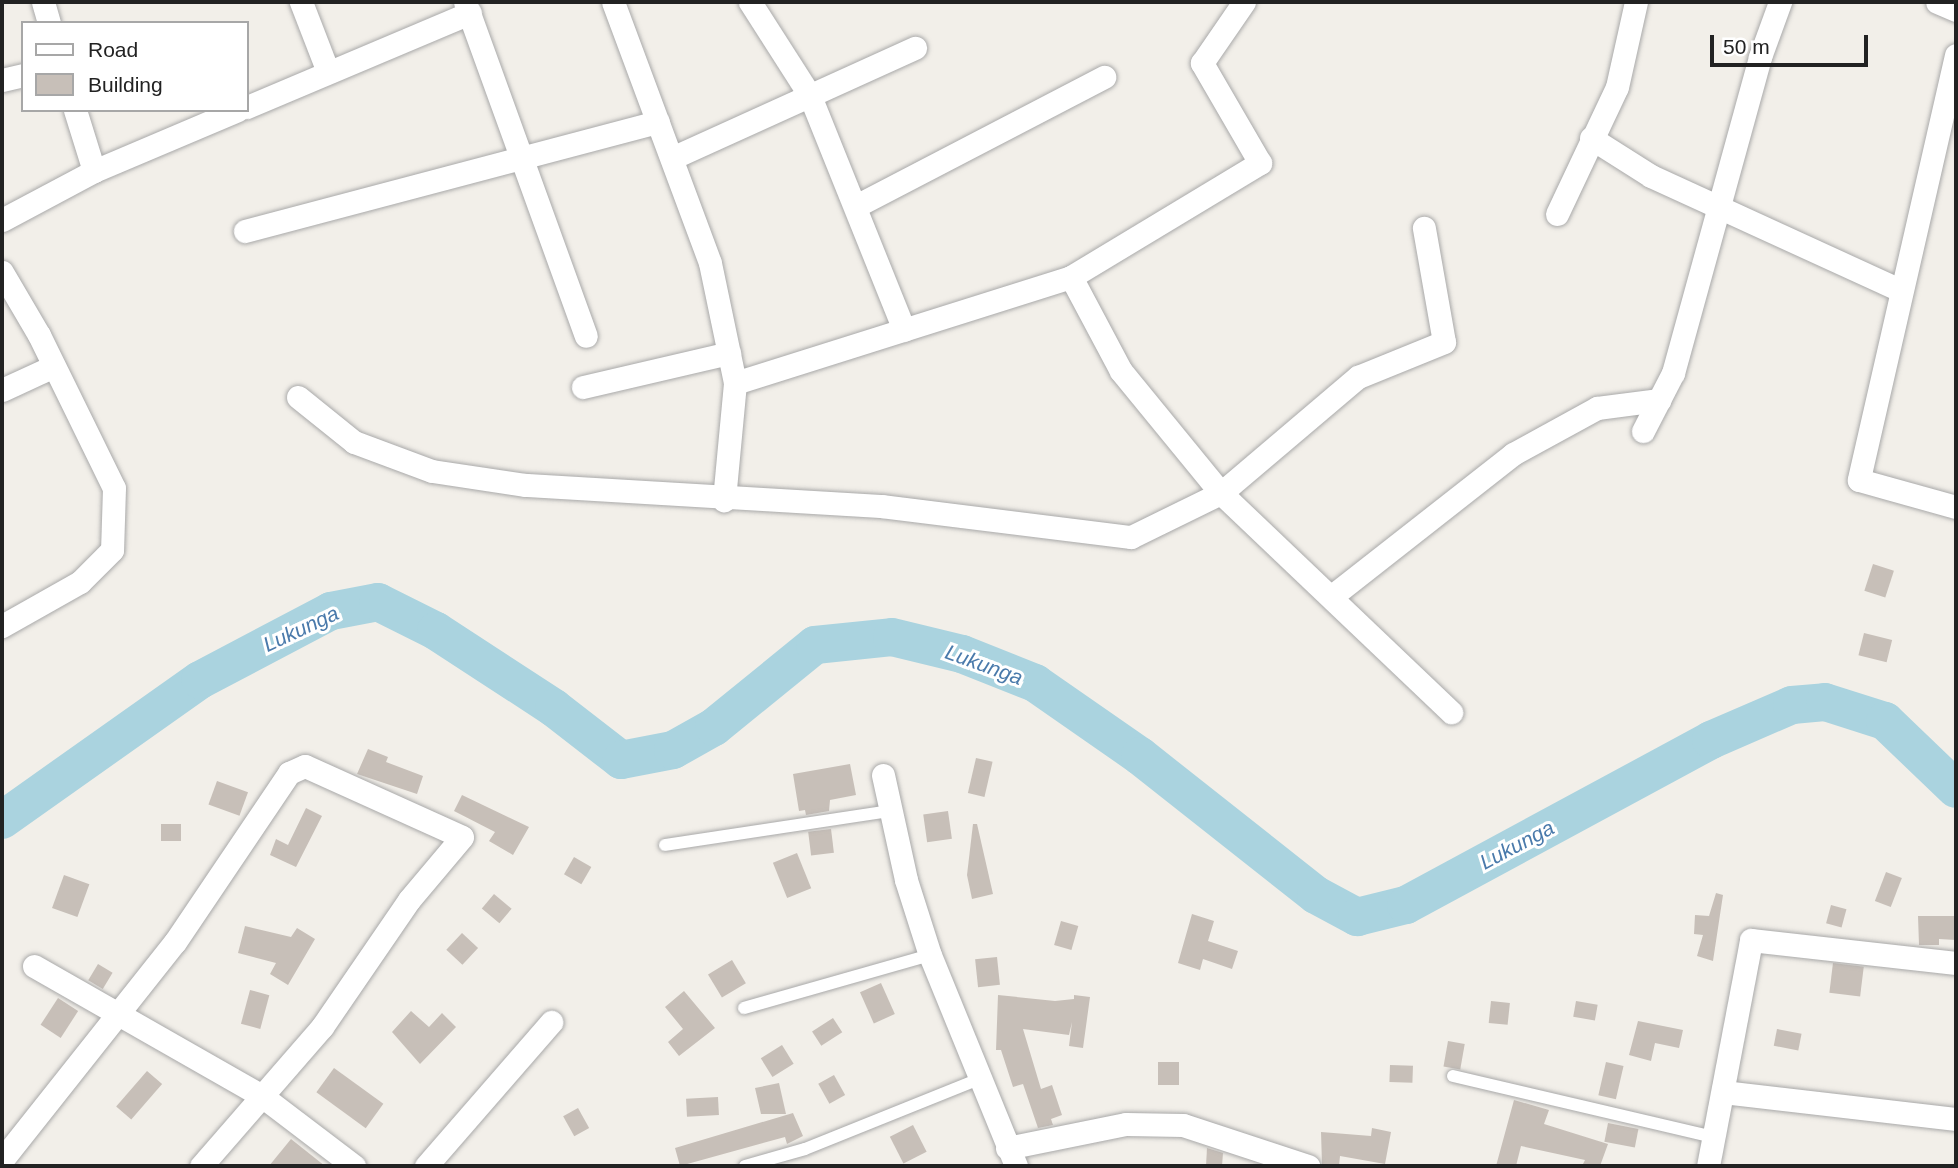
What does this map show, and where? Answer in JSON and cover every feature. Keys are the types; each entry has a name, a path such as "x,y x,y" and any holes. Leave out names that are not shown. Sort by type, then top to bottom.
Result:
{"street":[{"path":"43,2 48,21"},
{"path":"301,2 328,72"},
{"path":"613,2 710,263 735,383 724,500"},
{"path":"750,2 810,96 904,330"},
{"path":"735,383 1071,278 1260,163 1202,63 1244,2"},
{"path":"1557,214 1617,87 1636,2"},
{"path":"1643,431 1673,373 1717,208 1780,2"},
{"path":"1937,2 1956,10"},
{"path":"248,107 468,7 586,336"},
{"path":"672,158 915,48"},
{"path":"1956,55 1900,290 1859,480 1956,507"},
{"path":"2,80 21,75"},
{"path":"856,206 1104,77"},
{"path":"76,112 94,171"},
{"path":"2,220 94,171 233,112"},
{"path":"245,231 658,122"},
{"path":"1591,138 1651,176 1900,290"},
{"path":"298,397 354,442 432,471 526,485 724,500 881,506 1131,537 1221,492 1358,377 1444,342 1424,228"},
{"path":"2,271 54,366 114,488 112,550 80,582 2,626"},
{"path":"1071,278 1121,371 1221,492 1313,585 1332,596 1451,712"},
{"path":"583,387 729,354"},
{"path":"2,390 54,366"},
{"path":"1332,596 1513,454 1597,408 1659,400"},
{"path":"2,1160 175,942 289,773 305,766 462,837 409,900 322,1027 201,1166"},
{"path":"883,775 889,811 930,956 1012,1157 1126,1124 1183,1125 1308,1166"},
{"path":"1708,1166 1751,940 1956,962"},
{"path":"34,966 262,1096 354,1166"},
{"path":"426,1166 551,1022"},
{"path":"1723,1092 1956,1119"}],"lane":[{"path":"665,845 889,811"},
{"path":"744,1008 930,956"},
{"path":"1453,1076 1714,1137"},
{"path":"745,1166 805,1149 982,1078"}],"building":[{"path":"1873,564 1894,571 1885,597 1864,591"},
{"path":"1864,633 1892,640 1887,662 1858,655"},
{"path":"368,749 388,757 386,762 423,776 417,794 357,774"},
{"path":"976,758 993,762 984,797 968,793"},
{"path":"850,764 856,795 830,800 829,811 806,815 805,810 799,811 793,774"},
{"path":"217,781 248,792 239,816 208,804"},
{"path":"462,795 529,827 513,855 489,841 495,832 454,811"},
{"path":"306,808 322,816 296,867 270,855 276,839 288,845"},
{"path":"948,811 952,839 927,842 923,814"},
{"path":"161,824 181,824 181,841 161,841"},
{"path":"973,824 977,824 993,894 972,899 967,875"},
{"path":"831,829 834,853 811,856 808,832"},
{"path":"797,853 811,888 787,898 773,863"},
{"path":"574,857 591,867 581,884 564,874"},
{"path":"1886,872 1902,878 1891,907 1875,901"},
{"path":"64,875 89,884 77,917 52,908"},
{"path":"1716,893 1723,895 1713,961 1697,956 1703,935 1694,934 1695,915 1709,916"},
{"path":"494,894 512,909 499,923 482,909"},
{"path":"1831,905 1846,909 1842,927 1826,923"},
{"path":"1192,914 1214,921 1208,941 1238,951 1232,969 1203,959 1200,970 1178,963"},
{"path":"1918,916 1956,916 1956,940 1939,939 1939,945 1919,945"},
{"path":"1061,921 1078,926 1071,950 1054,945"},
{"path":"245,926 291,937 297,928 315,939 288,985 270,974 276,963 238,953"},
{"path":"462,933 478,948 462,965 446,950"},
{"path":"997,957 1000,985 978,987 975,959"},
{"path":"732,960 746,983 722,998 708,974"},
{"path":"1833,963 1864,967 1860,997 1829,993"},
{"path":"98,964 113,973 103,989 88,980"},
{"path":"881,983 895,1014 874,1023 860,992"},
{"path":"250,990 269,995 260,1029 241,1024"},
{"path":"684,991 715,1028 679,1056 668,1042 683,1029 665,1007"},
{"path":"998,995 1055,1001 1074,999 1074,995 1090,997 1083,1048 1069,1046 1072,1022 1069,1035 1023,1029 1041,1089 1052,1085 1062,1115 1051,1119 1053,1125 1038,1128 1023,1084 1013,1087 1001,1050 996,1050"},
{"path":"58,998 78,1011 61,1038 41,1025"},
{"path":"1491,1001 1510,1003 1508,1025 1489,1023"},
{"path":"1576,1001 1598,1005 1595,1021 1573,1017"},
{"path":"411,1011 429,1027 442,1013 456,1027 420,1064 392,1032"},
{"path":"833,1018 842,1032 821,1046 812,1032"},
{"path":"1638,1021 1683,1030 1679,1048 1655,1043 1651,1061 1629,1055"},
{"path":"1777,1029 1802,1034 1798,1050 1774,1046"},
{"path":"1448,1041 1465,1044 1460,1070 1443,1067"},
{"path":"782,1045 794,1064 772,1077 761,1058"},
{"path":"1158,1062 1179,1062 1179,1085 1158,1085"},
{"path":"1606,1062 1624,1066 1616,1099 1598,1095"},
{"path":"1390,1065 1413,1066 1412,1083 1389,1082"},
{"path":"334,1068 383,1104 366,1128 316,1092"},
{"path":"147,1071 162,1084 131,1120 116,1106"},
{"path":"834,1075 845,1095 829,1104 818,1084"},
{"path":"779,1083 786,1114 761,1114 755,1088"},
{"path":"718,1097 719,1115 687,1117 686,1099"},
{"path":"1514,1100 1549,1110 1544,1124 1608,1144 1600,1166 1582,1166 1585,1160 1521,1146 1516,1166 1496,1166"},
{"path":"578,1108 589,1128 574,1136 563,1116"},
{"path":"793,1113 803,1136 787,1144 785,1137 680,1166 675,1148"},
{"path":"1608,1123 1638,1129 1635,1148 1604,1142"},
{"path":"913,1125 927,1152 903,1164 890,1137"},
{"path":"1372,1128 1391,1132 1385,1164 1340,1156 1339,1166 1322,1164 1321,1132 1371,1136"},
{"path":"291,1139 325,1166 269,1166"},
{"path":"1207,1148 1223,1153 1222,1166 1206,1166"}],"waterway":[{"name":"Lukunga","path":"2,820 200,680 331,611 378,602 436,631 554,708 621,760 673,750 714,727 815,645 892,637 962,654 1035,683 1140,756 1316,895 1357,917 1406,905 1711,740 1792,705 1825,702 1885,721 1956,789"}]}
